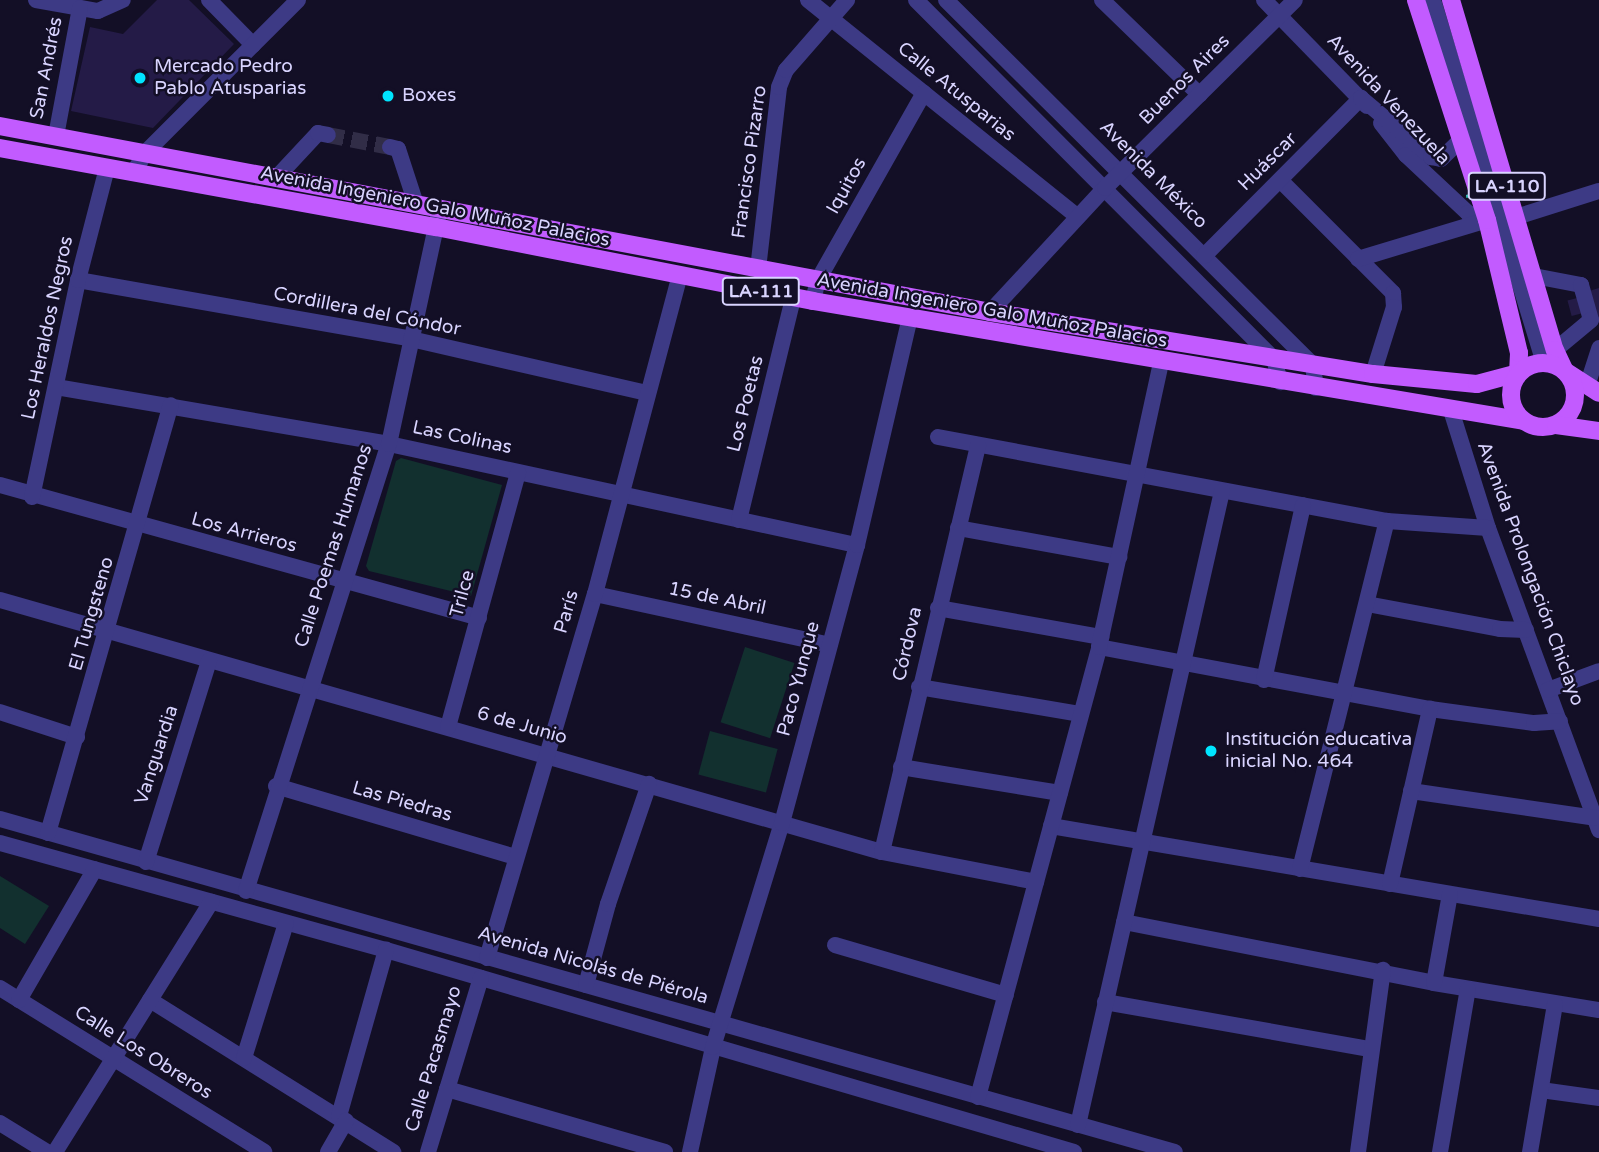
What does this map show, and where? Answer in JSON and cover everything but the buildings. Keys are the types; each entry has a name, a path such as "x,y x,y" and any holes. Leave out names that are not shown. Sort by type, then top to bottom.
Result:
{"main road":[{"name":"LA-110","path":"1416,0 1487,220 1519,353 1518,373 1510,393 1516,414 1524,421"},
{"name":"LA-110","path":"1451,0 1534,276 1550,356"},
{"name":"Avenida Ingeniero Galo Muñoz Palacios","path":"0,126 990,312 1274,359 1456,385 1518,373"},
{"name":"Avenida Ingeniero Galo Muñoz Palacios","path":"0,148 436,226 793,298 1524,421"},
{"path":"1518,373 1550,356 1565,371 1593,390"},
{"path":"1556,425 1571,411 1575,401 1575,390 1565,371"},
{"path":"1524,421 1545,428 1556,425 1599,431"}],"street":[{"path":"36,0 98,10 119,3"},
{"path":"209,0 253,45"},
{"path":"133,173 146,152 298,0"},
{"name":"Calle Atusparias","path":"808,0 1078,217"},
{"name":"Francisco Pizarro","path":"758,269 779,87 786,70 847,0"},
{"path":"916,0 1274,359 1280,382"},
{"name":"Avenida México","path":"946,0 1313,365"},
{"path":"1102,0 1200,95"},
{"name":"Avenida Venezuela","path":"1264,0 1361,98 1406,155 1468,213 1487,220"},
{"name":"Buenos Aires","path":"990,312 1105,188 1295,0"},
{"path":"1433,0 1550,356 1591,320"},
{"name":"San Andrés","path":"56,136 80,8"},
{"name":"Iquitos","path":"813,301 818,280 924,93"},
{"path":"1361,98 1431,157 1441,159 1461,140"},
{"name":"Huáscar","path":"1204,256 1361,98"},
{"path":"277,177 318,133 328,135"},
{"path":"390,147 398,149 416,204"},
{"name":"Los Heraldos Negros","path":"32,497 78,280 107,168"},
{"path":"1280,180 1393,293 1394,307 1373,374"},
{"path":"1516,217 1599,191"},
{"name":"Calle Poemas Humanos","path":"246,891 276,786 308,688 347,583 389,444 440,208"},
{"path":"1359,259 1487,220"},
{"name":"París","path":"487,958 595,594 680,275"},
{"path":"1534,276 1581,285 1599,348 1593,390"},
{"name":"Cordillera del Cóndor","path":"78,280 411,339 647,393"},
{"name":"Los Poetas","path":"739,520 793,298"},
{"name":"Paco Yunque","path":"690,1152 717,1035 782,823 857,545 910,318"},
{"path":"978,1097 1100,643 1161,362"},
{"path":"1313,365 1317,388"},
{"name":"Las Colinas","path":"56,387 389,444 857,545"},
{"name":"El Tungsteno","path":"48,833 109,633 172,405"},
{"name":"Avenida Prolongación Chiclayo","path":"1451,410 1488,528 1597,824"},
{"path":"938,438 1387,521 1488,528"},
{"name":"Córdova","path":"882,852 978,445"},
{"name":"Trilce","path":"448,727 518,472"},
{"name":"Los Arrieros","path":"0,485 32,497 138,527 479,618"},
{"path":"1078,1125 1141,842 1185,667 1222,491"},
{"path":"1264,680 1303,505"},
{"path":"1300,869 1387,521"},
{"path":"958,528 1119,557"},
{"name":"15 de Abril","path":"595,594 830,645"},
{"name":"6 de Junio","path":"0,600 882,852 1036,883"},
{"path":"1367,604 1500,629 1526,630"},
{"path":"938,608 1100,643 1185,667 1430,709 1535,723 1560,721"},
{"name":"Vanguardia","path":"146,862 209,661"},
{"path":"1548,690 1599,671"},
{"path":"919,687 1081,714"},
{"path":"1390,884 1430,709"},
{"path":"0,712 78,737"},
{"path":"901,767 1060,793"},
{"path":"586,985 608,904 649,785"},
{"name":"Las Piedras","path":"276,786 516,857"},
{"path":"1411,791 1597,824"},
{"name":"Avenida Nicolás de Piérola","path":"0,819 246,891 586,985 717,1035 1074,1152"},
{"path":"1051,826 1599,919"},
{"name":"Avenida Nicolás de Piérola","path":"0,842 481,978 978,1097 1175,1152"},
{"path":"19,1000 95,869"},
{"path":"1434,983 1450,894"},
{"path":"55,1152 212,902"},
{"path":"1124,922 1382,970 1434,983 1599,1010"},
{"path":"244,1058 286,923"},
{"path":"835,944 1006,995"},
{"path":"328,1152 342,1119 386,950"},
{"path":"1358,1152 1382,970"},
{"name":"Calle Pacasmayo","path":"428,1152 481,978"},
{"name":"Calle Los Obreros","path":"0,988 264,1152"},
{"path":"1440,1152 1468,989"},
{"path":"150,1000 393,1152"},
{"path":"1105,1002 1370,1049"},
{"path":"1530,1152 1555,1004"},
{"path":"447,1089 664,1152"},
{"path":"1541,1090 1599,1098"},
{"path":"0,1123 47,1152"}],"path":[{"path":"1466,196 1523,182"}],"green space":[{"path":"401,458 502,485 471,596 369,571 366,566 396,461"},
{"path":"745,647 794,663 770,738 721,722"},
{"path":"710,731 778,749 766,793 698,774"},
{"path":"0,876 49,906 25,944 0,928"}],"tunnel":[{"path":"328,135 390,147"}],"place":[{"name":"Mercado Pedro Pablo Atusparias","path":"140,78"},
{"name":"Boxes","path":"388,96"},
{"name":"Institución educativa inicial No. 464","path":"1211,751"}]}
